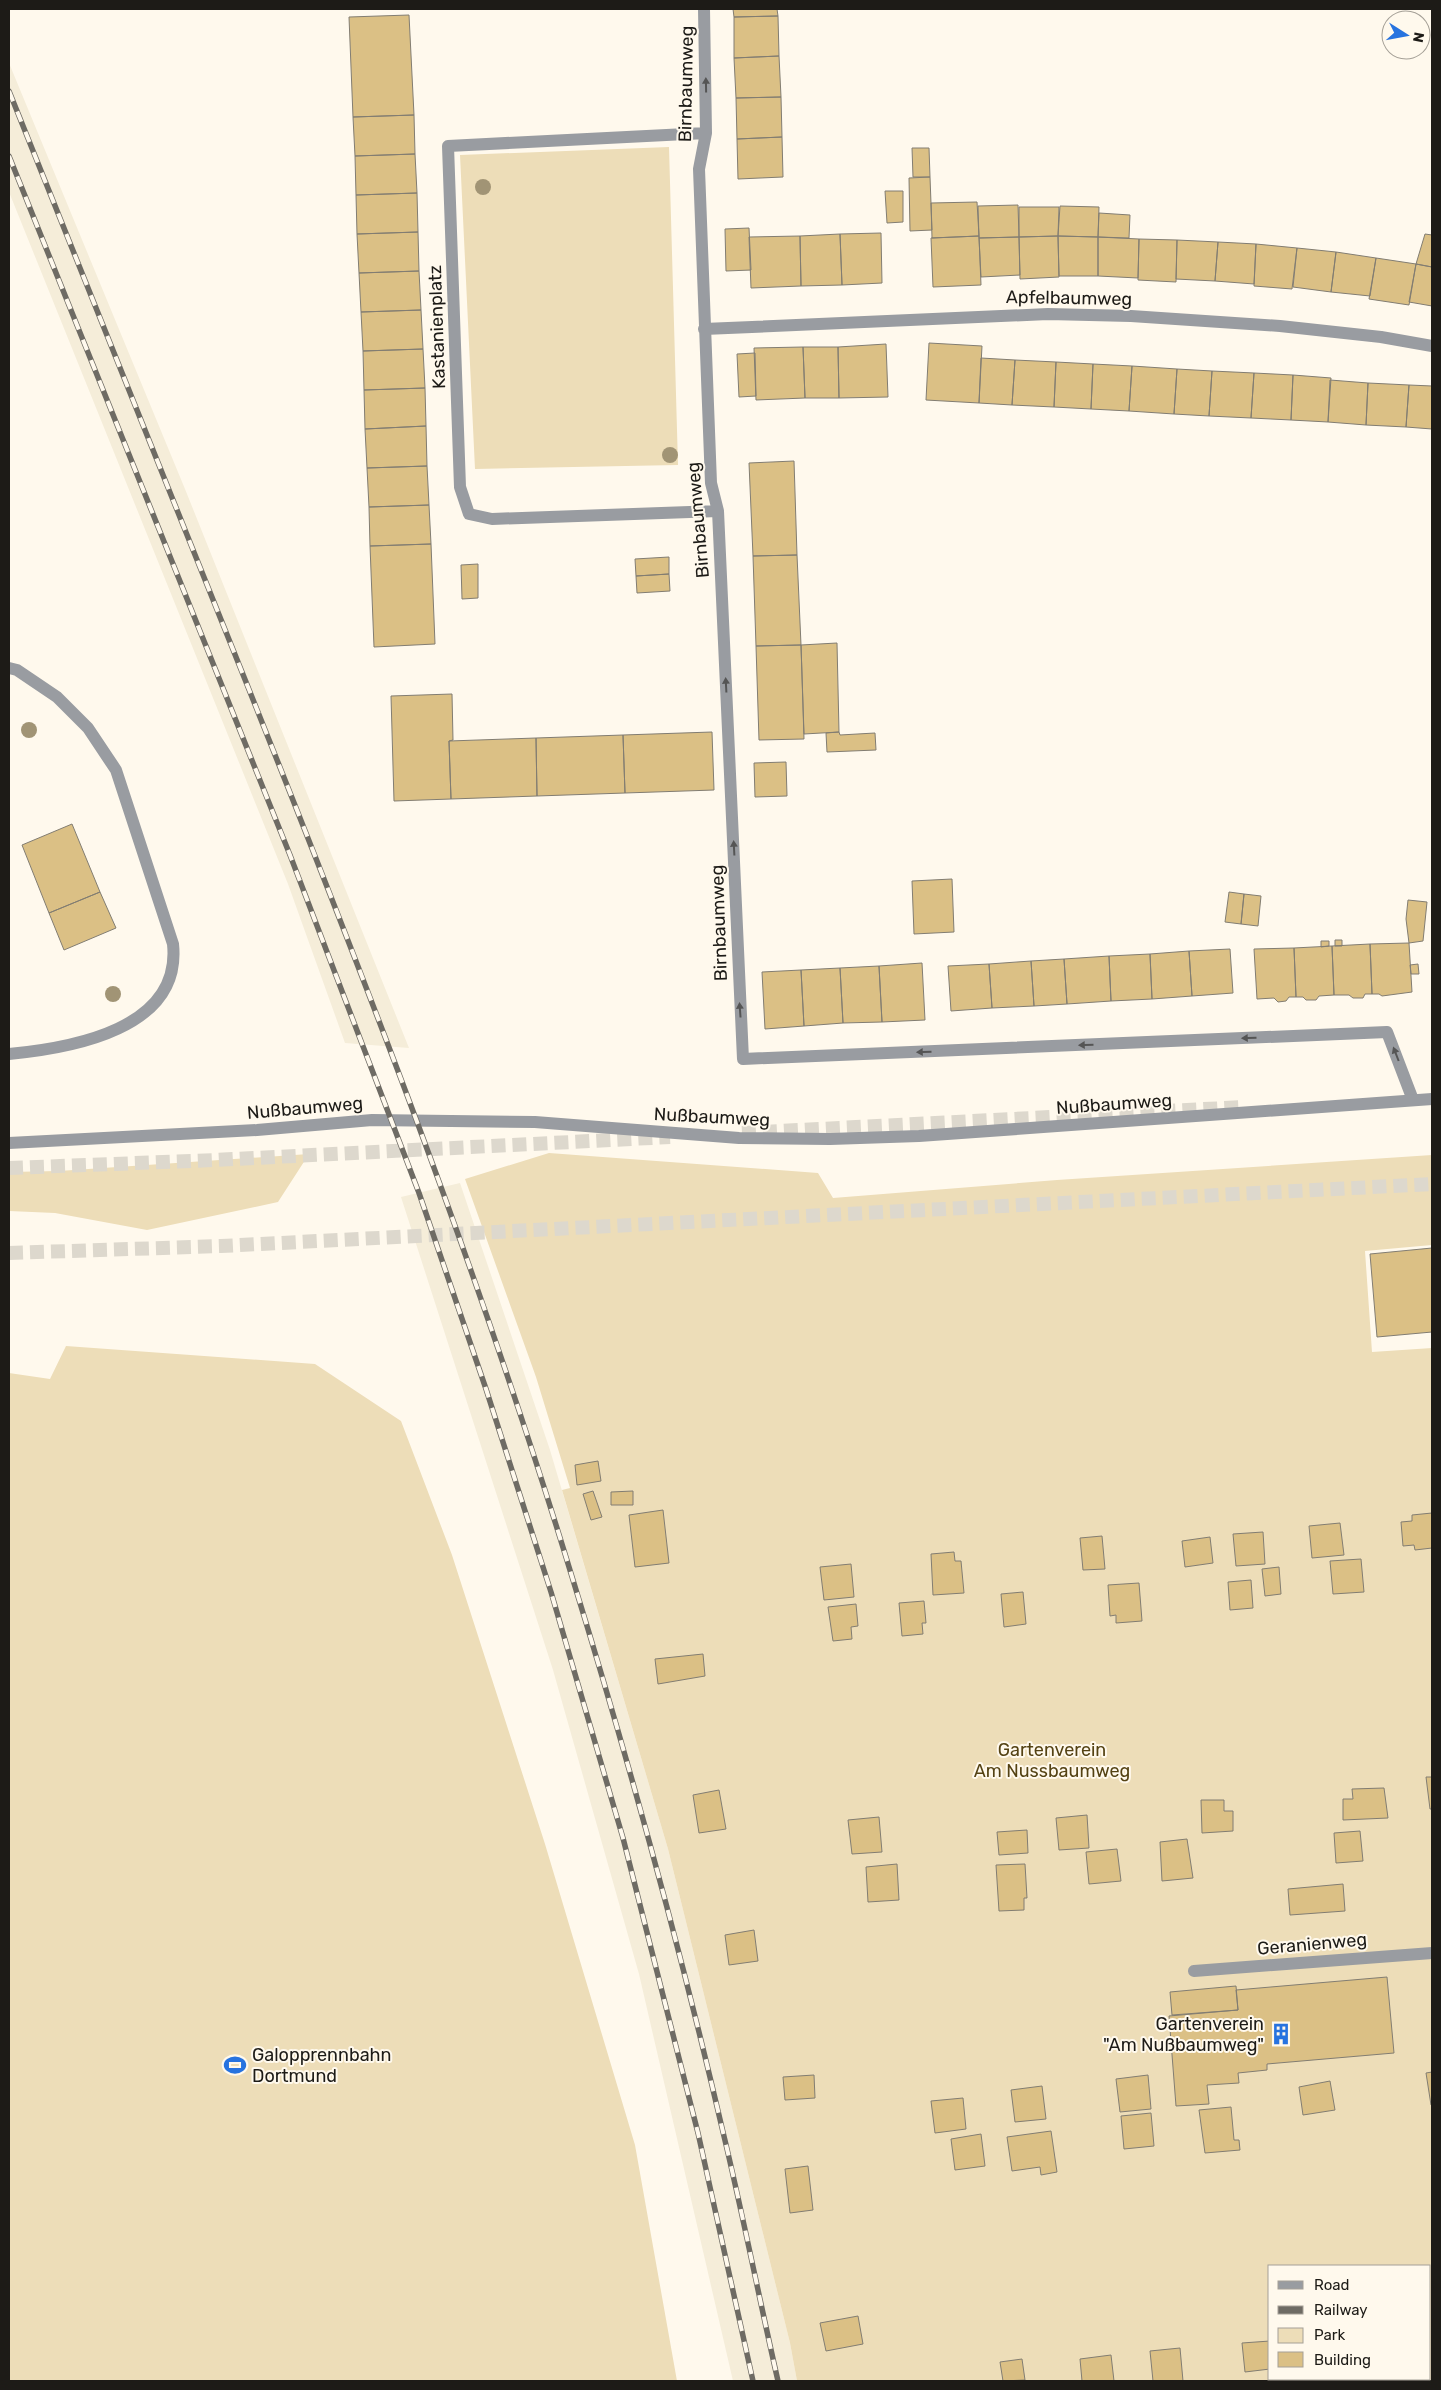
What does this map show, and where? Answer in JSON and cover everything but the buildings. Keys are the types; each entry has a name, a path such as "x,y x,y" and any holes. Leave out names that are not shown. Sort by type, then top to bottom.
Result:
{"street":[{"name":"Birnbaumweg","path":"704,9 706,133 699,169 704,329 711,483 718,511 743,1058 1387,1032 1414,1100"},
{"name":"Kastanienplatz","path":"706,133 448,146 460,487 469,514 492,519 718,511"},
{"name":"Apfelbaumweg","path":"704,329 963,316 1057,314 1131,316 1280,326 1381,337 1432,346"},
{"path":"9,668 17,670 56,697 88,728 116,770 174,944 175,960 168,985 150,1008 128,1024 100,1036 69,1045 9,1054"},
{"name":"Nußbaumweg","path":"9,1143 257,1130 372,1120 535,1122 739,1138 830,1139 929,1135 1432,1099"},
{"name":"Geranienweg","path":"1194,1971 1432,1953"}],"shaded area":[{"path":"9,63 185,489 409,1048 345,1043 288,884 9,192"},
{"path":"460,1183 550,1450 668,1849 790,2343 797,2381 733,2381 639,1974 553,1670 401,1197"}],"green space":[{"path":"669,147 678,465 475,469 460,155"},
{"name":"Gartenverein Am Nussbaumweg","path":"549,1153 818,1173 833,1198 1057,1180 1432,1155 1432,1245 1365,1251 1372,1352 1432,1348 1432,2381 797,2381 790,2343 668,1849 562,1490 570,1488 536,1377 465,1179"},
{"path":"309,1154 278,1202 147,1230 55,1213 9,1211 9,1172 59,1171"},
{"name":"Galopprennbahn Dortmund","path":"66,1346 315,1364 401,1421 452,1555 545,1844 635,2145 677,2381 9,2381 9,1373 50,1379"}],"tunnel":[{"path":"742,1133 1244,1107"},
{"path":"9,1168 215,1160 670,1137"},
{"path":"9,1253 221,1246 1432,1184"}],"railway":[{"path":"9,91 240,667 373,1006 458,1234 537,1464 614,1717 653,1855 707,2063 778,2381"},
{"path":"9,156 290,855 419,1193 486,1389 551,1592 623,1838 698,2133 753,2381"}],"place":[{"name":"Gartenverein \"Am Nußbaumweg\"","path":"1281,2034"},
{"name":"Galopprennbahn Dortmund","path":"235,2065"}]}
